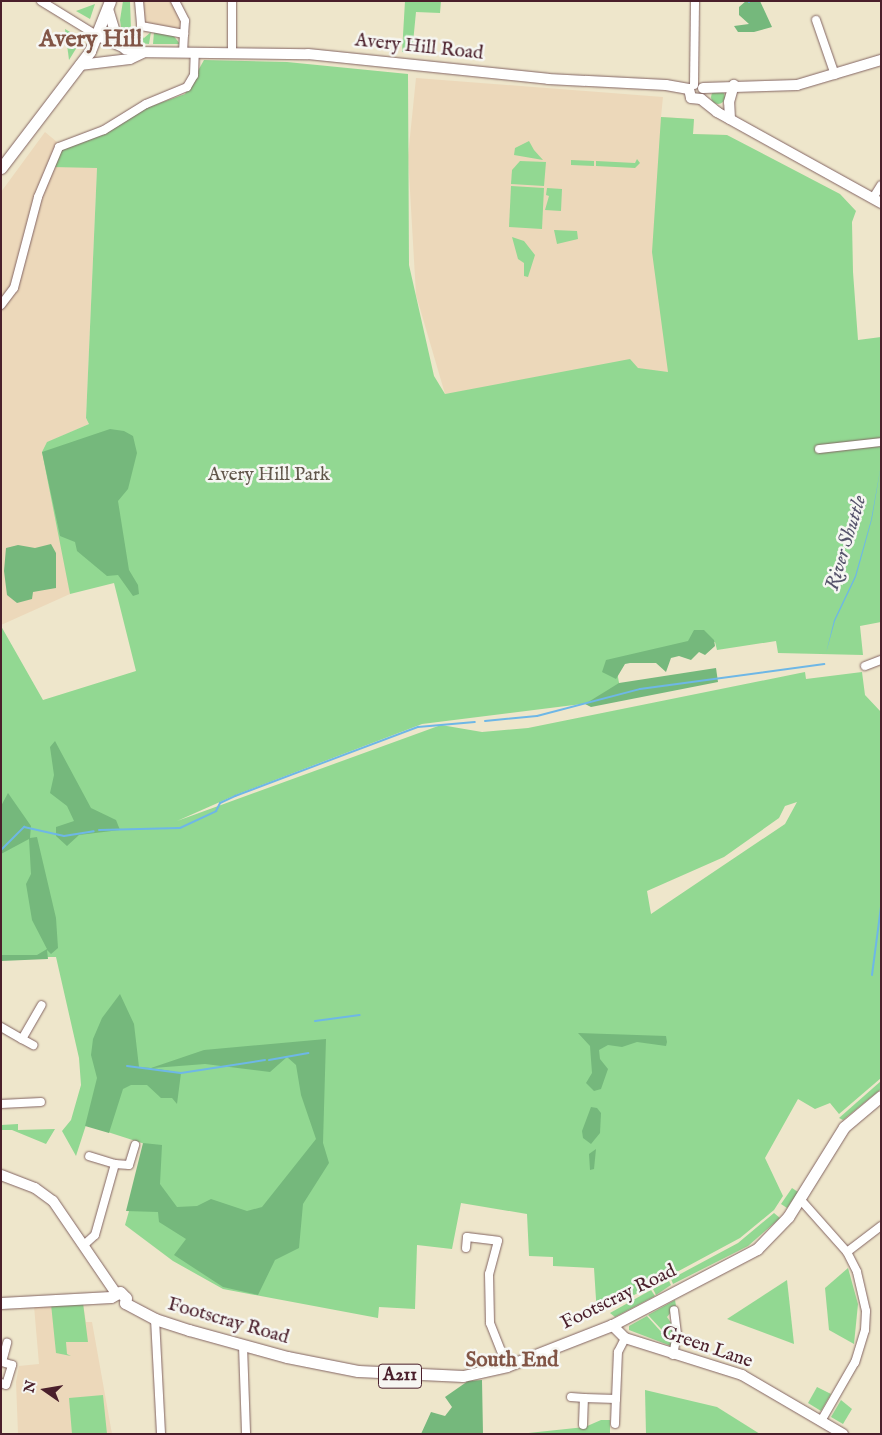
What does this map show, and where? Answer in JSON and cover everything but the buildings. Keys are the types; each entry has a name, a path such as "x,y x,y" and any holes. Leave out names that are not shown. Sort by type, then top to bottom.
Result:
{"main road":[{"path":"1,168 5,156 80,65 98,36 109,5"},
{"path":"109,5 118,40 126,49"},
{"name":"Avery Hill Road","path":"98,36 126,49 144,52 308,54 548,79 695,87 734,85 785,86 834,75 881,60"},
{"name":"Avery Hill Road","path":"80,65 130,58 144,52"},
{"path":"730,119 728,102 734,85"},
{"path":"695,87 700,99 730,119 877,200"},
{"name":"Footscray Road","path":"113,1295 116,1306 125,1303 155,1319 243,1346 305,1361 395,1376 464,1376 507,1366 612,1325 757,1248 779,1228 800,1199 844,1127 881,1096"},
{"path":"1,1175 46,1194 85,1244 113,1295"},
{"name":"A211","path":"1,1303 113,1295"},
{"name":"Green Lane","path":"612,1325 625,1338 672,1355 742,1375 843,1434"}],"street":[{"path":"41,1 98,36"},
{"path":"139,1 141,26 184,34"},
{"path":"175,1 185,21 183,52"},
{"path":"232,1 232,53"},
{"path":"695,1 695,87"},
{"path":"816,20 834,75"},
{"path":"1,305 14,288 38,197 59,147 104,130 146,104 187,87 194,75 195,52"},
{"path":"877,200 881,185"},
{"path":"819,449 881,442"},
{"path":"865,666 881,660"},
{"path":"22,1039 42,1005"},
{"path":"1,1027 33,1045"},
{"path":"1,1104 41,1102"},
{"path":"89,1156 115,1164 129,1165 135,1145"},
{"path":"85,1244 95,1235 115,1164"},
{"path":"800,1199 847,1252 863,1292 865,1330 851,1372 821,1420"},
{"path":"847,1252 881,1226"},
{"path":"466,1248 467,1237 498,1241 489,1274 490,1323 507,1366"},
{"path":"672,1355 677,1334 674,1310"},
{"path":"155,1319 162,1434"},
{"path":"615,1424 618,1352 625,1338"},
{"path":"1,1383 6,1385 12,1366 2,1362 7,1343"},
{"path":"243,1346 246,1434"},
{"path":"571,1397 616,1398"},
{"path":"583,1425 584,1398"}],"shaded area":[{"path":"139,1 173,1 185,21 184,34 146,29"},
{"path":"416,78 663,97 661,117 694,119 693,134 727,135 668,372 445,394 416,295 408,156"},
{"path":"45,132 63,147 97,168 86,418 89,424 48,442 70,594 1,625 1,192"},
{"path":"83,1303 86,1322 92,1322 112,1434 18,1434 16,1382 19,1366 39,1364 34,1306"}],"green space":[{"path":"123,1 130,1 131,30 144,38 151,32 149,44 129,42 122,34 120,20"},
{"path":"405,1 441,1 440,13 416,12 412,53 402,52"},
{"path":"746,1 760,1 772,27 754,32 738,32 734,26 749,24 739,15 739,7"},
{"path":"95,4 90,19 76,11"},
{"path":"65,29 82,39 69,60"},
{"path":"154,32 173,35 180,44 153,44"},
{"name":"Avery Hill Park","path":"204,60 287,62 408,74 409,265 434,376 445,394 630,359 638,368 668,372 652,252 661,117 694,119 693,134 727,135 840,194 856,211 852,222 853,272 858,340 881,337 881,622 860,626 863,655 778,653 776,641 717,650 715,642 615,661 622,699 422,724 238,794 177,821 441,725 482,732 528,728 805,672 806,679 862,672 865,695 881,712 881,1078 839,1114 830,1103 815,1109 798,1099 765,1158 783,1196 774,1210 740,1238 597,1315 594,1268 553,1266 553,1257 529,1256 527,1214 461,1203 452,1249 417,1245 415,1309 379,1307 378,1318 223,1289 173,1261 125,1225 148,1145 86,1125 76,1156 62,1131 71,1120 81,1085 79,1058 56,957 1,957 1,626 43,700 136,671 114,583 70,594 42,452 47,442 89,424 86,418 97,168 52,167 63,147 105,134 146,108 185,94","holes":["797,802 785,824 651,914 647,891 724,857 779,818 785,806"]},
{"path":"718,90 723,92 725,97 723,102 718,104 713,102 711,97 713,92"},
{"path":"529,141 543,160 514,155 515,148"},
{"path":"637,159 640,163 635,168 596,166 596,161 635,163"},
{"path":"571,160 594,161 594,166 571,165"},
{"path":"520,161 546,162 544,186 511,184 512,170"},
{"path":"511,186 544,188 542,229 509,227"},
{"path":"547,188 562,189 561,211 545,210 549,196 546,195"},
{"path":"554,230 577,231 578,239 557,244"},
{"path":"512,237 524,241 535,255 528,277 524,276 524,263 518,259"},
{"path":"110,429 124,431 133,436 137,453 128,489 118,501 129,570 138,585 139,594 133,596 118,575 107,576 77,551 75,542 60,536 42,452"},
{"path":"51,544 56,553 56,588 33,592 32,599 17,603 7,595 4,571 6,548 18,545 35,548"},
{"path":"694,630 704,630 714,640 715,646 705,655 699,652 691,660 679,656 671,658 666,672 656,663 630,663 625,664 616,679 602,672 606,660 688,641"},
{"path":"716,668 718,682 591,707 585,704 619,683"},
{"path":"55,741 91,808 116,820 120,830 79,835 67,846 56,836 56,827 74,821 67,806 50,793 54,775 50,747"},
{"path":"8,793 31,826 30,838 37,837 56,918 58,948 51,954 47,950 48,959 1,961 1,955 37,955 47,949 32,920 26,884 31,874 29,839 1,854 1,806"},
{"path":"120,994 134,1024 139,1067 151,1068 204,1050 326,1039 323,1143 329,1163 303,1204 299,1248 275,1260 258,1295 223,1287 174,1255 186,1239 159,1222 158,1212 126,1211 143,1143 162,1145 160,1184 177,1207 197,1206 211,1199 247,1211 262,1207 316,1139 301,1095 296,1065 287,1057 270,1072 205,1064 153,1068 181,1073 177,1104 172,1098 161,1098 147,1085 131,1085 123,1089 109,1133 85,1126 97,1078 91,1055 93,1039 102,1018"},
{"path":"578,1033 666,1036 667,1042 666,1046 637,1042 622,1047 608,1045 599,1050 600,1059 608,1069 601,1089 594,1091 586,1083 592,1073 590,1046"},
{"path":"881,1081 881,1089 843,1120 839,1118"},
{"path":"591,1107 597,1108 601,1113 600,1133 591,1144 583,1138 582,1131"},
{"path":"18,1124 18,1130 55,1129 46,1144 12,1130 1,1130 1,1125"},
{"path":"596,1149 594,1169 590,1170 589,1154"},
{"path":"792,1188 798,1192 787,1208 781,1204"},
{"path":"774,1213 780,1218 748,1246 673,1284 671,1279 738,1243"},
{"path":"848,1268 858,1304 854,1344 829,1330 825,1288"},
{"path":"787,1280 794,1344 727,1319"},
{"path":"669,1281 671,1285 656,1295 653,1289"},
{"path":"651,1290 655,1296 615,1317 610,1313"},
{"path":"675,1300 676,1306 667,1317 674,1327 674,1343 648,1315"},
{"path":"83,1303 88,1342 66,1342 67,1354 71,1356 56,1353 51,1304"},
{"path":"647,1316 672,1344 671,1346 629,1330 629,1326"},
{"path":"482,1380 483,1434 421,1434 431,1412 445,1416 452,1407 445,1397 468,1381"},
{"path":"817,1387 831,1394 821,1411 808,1403"},
{"path":"645,1390 717,1407 760,1434 646,1434"},
{"path":"103,1395 107,1434 72,1434 69,1398"},
{"path":"841,1400 852,1409 843,1424 831,1417"},
{"path":"601,1420 610,1420 610,1434 519,1434 585,1427"}],"water":[{"name":"River Shuttle","path":"881,465 872,519 856,577 835,621 826,653 834,620 855,576 871,520"}],"waterway":[{"path":"485,721 537,716 640,689 824,664"},
{"path":"99,830 180,828 216,811 220,803 235,796 418,727 475,722"},
{"path":"1,850 24,827 64,836 94,831"},
{"name":"River Shuttle","path":"872,975 881,907"},
{"name":"River Shuttle","path":"315,1021 360,1015"},
{"name":"River Shuttle","path":"269,1060 308,1053"},
{"name":"River Shuttle","path":"127,1066 181,1073 265,1060"}],"district":[{"name":"Avery Hill","path":"91,40"},
{"name":"South End","path":"512,1361"}]}
